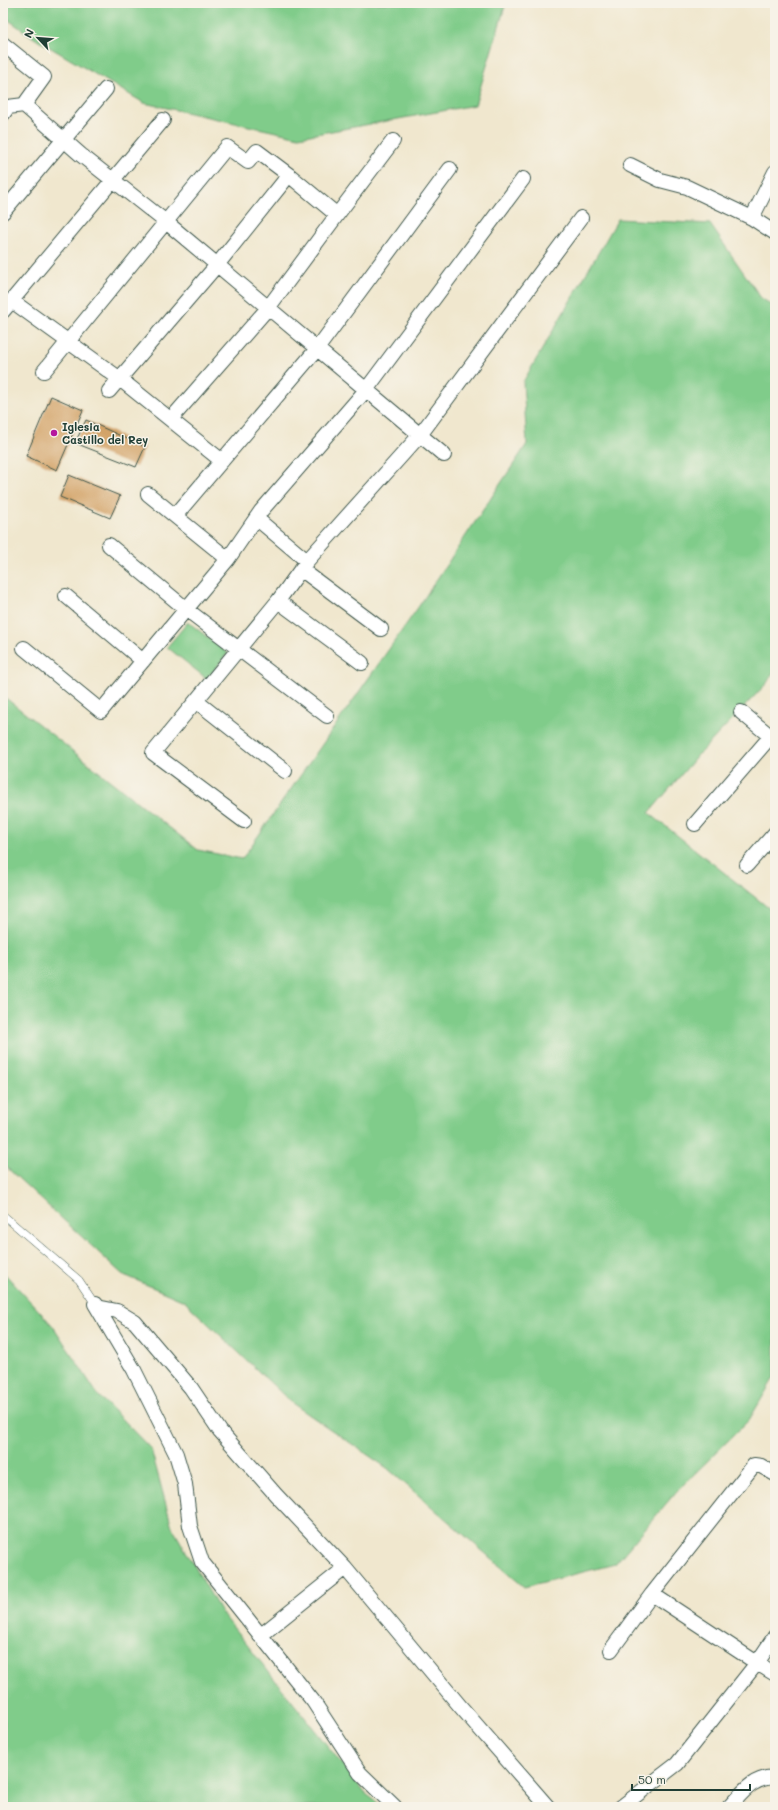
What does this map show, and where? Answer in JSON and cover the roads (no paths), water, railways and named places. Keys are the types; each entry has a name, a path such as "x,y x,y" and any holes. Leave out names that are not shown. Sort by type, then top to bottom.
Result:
{"street":[{"path":"3,44 44,77 24,105 8,107 3,114"},
{"path":"3,212 106,89"},
{"path":"24,105 63,140 166,222 444,454"},
{"path":"164,120 7,306 68,341 120,379 222,461"},
{"path":"170,418 268,308 393,141"},
{"path":"44,370 227,147 248,162 256,151 289,175 337,215"},
{"path":"630,165 660,180 687,187 752,218 775,234"},
{"path":"175,516 317,349 450,169"},
{"path":"752,218 775,172"},
{"path":"109,392 217,265 289,175"},
{"path":"24,648 101,711 228,559 258,515 366,390 523,179"},
{"path":"244,821 154,753 278,601 304,565 420,435 582,218"},
{"path":"148,494 228,559"},
{"path":"258,515 304,565 381,628"},
{"path":"109,545 186,609 327,716"},
{"path":"66,596 143,661"},
{"path":"278,601 362,663"},
{"path":"196,701 285,771"},
{"path":"695,824 773,738 741,712"},
{"path":"747,865 775,833"},
{"path":"96,1305 118,1311 135,1322 191,1388 220,1431 276,1495 345,1568 460,1706 548,1807"},
{"path":"96,1305 134,1370 176,1454 185,1484 190,1526 202,1562 313,1701 360,1773 395,1807"},
{"path":"611,1650 652,1594 754,1465 761,1466 775,1474"},
{"path":"260,1636 345,1568"},
{"path":"652,1594 775,1674"},
{"path":"621,1807 677,1764 757,1663 775,1636"},
{"path":"729,1807 752,1783 766,1777 775,1777"}],"lane":[{"path":"3,1215 79,1280 96,1305"}],"place":[{"name":"Iglesia Castillo del Rey","path":"54,433"}]}
